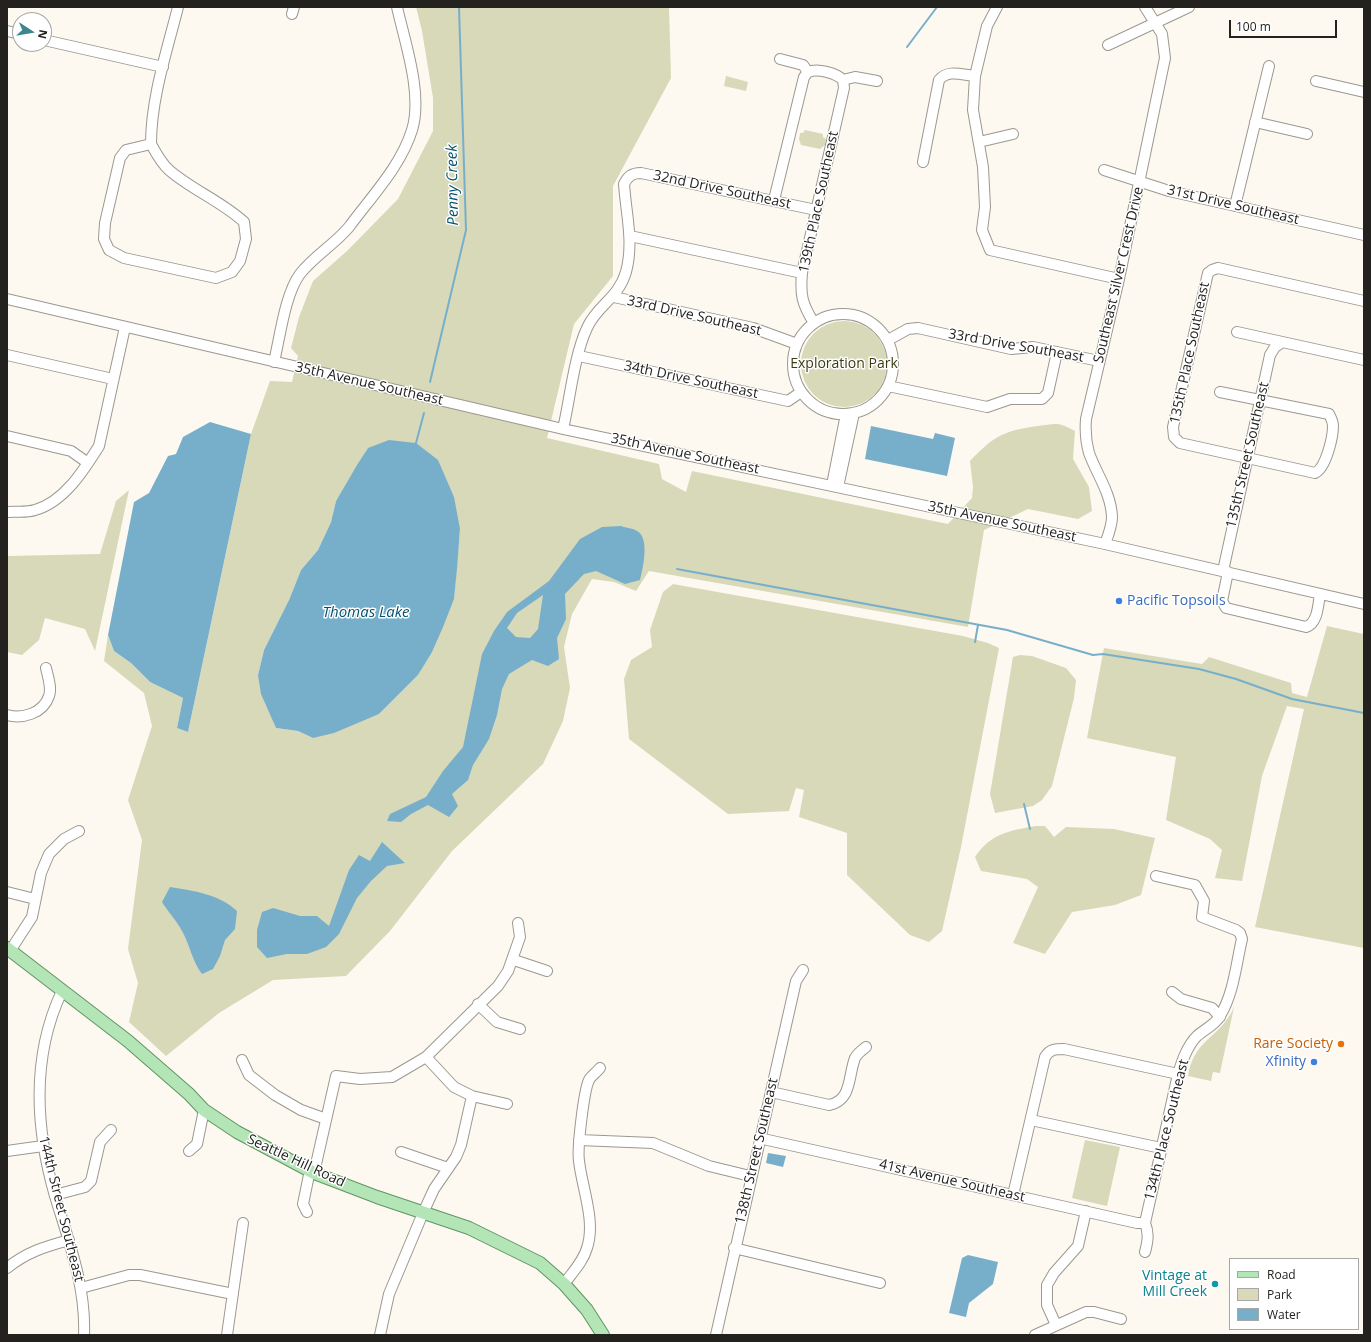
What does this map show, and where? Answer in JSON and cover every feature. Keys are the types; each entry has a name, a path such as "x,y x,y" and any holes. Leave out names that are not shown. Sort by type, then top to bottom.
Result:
{"main road":[{"name":"Seattle Hill Road","path":"9,950 128,1041 204,1110 237,1132 312,1171 423,1213 469,1228 505,1244 540,1263 564,1284 587,1310 603,1335"}],"street":[{"path":"152,144 126,150 120,158 105,223 104,239 109,250 124,258 216,278 232,272 240,261 246,239 244,222 231,210 169,170 160,159 152,144 151,124 178,7"},
{"path":"274,362 290,295 296,281 306,267 350,227 401,156 413,129 415,94 397,7"},
{"path":"997,7 987,26 975,76 973,110 983,167 985,207 982,230 990,250 1119,279"},
{"name":"Southeast Silver Crest Drive","path":"1106,544 1112,518 1110,504 1104,485 1089,454 1085,437 1086,419 1119,279 1165,58 1162,34 1145,7"},
{"path":"1108,45 1189,7"},
{"path":"52,42 163,67"},
{"path":"780,59 803,65 808,72"},
{"path":"1235,206 1269,66"},
{"path":"774,200 804,77 808,72 814,69 839,76 843,80 855,77 877,81"},
{"path":"923,162 939,80 943,75 948,73 975,76"},
{"name":"139th Place Southeast","path":"814,323 804,307 800,289 802,273 844,88 843,80"},
{"path":"1316,81 1364,92"},
{"path":"1255,122 1307,134"},
{"path":"979,142 1013,134"},
{"name":"31st Drive Southeast","path":"1104,170 1140,180 1169,191 1364,235"},
{"name":"32nd Drive Southeast","path":"630,236 624,184 627,177 634,173 641,173 774,200 816,210"},
{"path":"563,429 579,356 587,328 596,313 614,297 622,285 629,256 630,236 802,273"},
{"name":"135th Place Southeast","path":"1247,458 1180,443 1174,437 1173,427 1208,273 1218,268 1364,301"},
{"name":"33rd Drive Southeast","path":"614,297 753,328 797,344"},
{"name":"35th Avenue Southeast","path":"7,300 563,429 1106,544 1364,604"},
{"path":"840,313 854,314 868,320 879,328 888,340 893,355 893,366 888,386 874,404 850,414 829,412 813,405 801,392 797,384 793,364 797,344 804,332 814,323 826,316 840,313"},
{"path":"7,512 33,511 46,507 73,483 99,446 125,327"},
{"name":"33rd Drive Southeast","path":"888,340 908,329 918,328 1011,348 1033,347 1099,361"},
{"path":"1236,332 1364,360"},
{"name":"135th Street Southeast","path":"1281,343 1275,347 1270,355 1247,458 1225,571 1222,601 1226,608 1306,627 1311,625 1314,621 1320,594"},
{"path":"888,386 987,407 1010,399 1042,399 1048,393 1057,352"},
{"path":"7,355 113,379"},
{"name":"34th Drive Southeast","path":"579,356 788,401 801,392"},
{"path":"1220,392 1329,414 1333,426 1325,463 1320,471 1315,473 1247,458"},
{"path":"835,486 850,414"},
{"path":"7,436 71,452 88,463"},
{"path":"7,715 15,717 30,715 42,708 49,697 50,684 46,668"},
{"path":"9,950 32,917 34,899 48,854 64,839 79,830"},
{"name":"134th Place Southeast","path":"1145,1252 1148,1243 1148,1231 1145,1223 1183,1057 1192,1043 1220,1017 1229,998 1242,939 1240,933 1236,930 1202,917 1204,901 1195,885 1156,876"},
{"path":"7,892 34,899"},
{"path":"307,1212 303,1204 336,1076 360,1079 392,1077 426,1058 478,1004 498,986 514,960 520,937 518,924"},
{"path":"514,960 547,971"},
{"name":"138th Street Southeast","path":"716,1335 750,1176 796,981 803,970"},
{"name":"144th Street Southeast","path":"62,991 54,1009 38,1079 43,1146 81,1288 85,1318 84,1335"},
{"path":"1172,992 1181,999 1212,1008 1220,1017"},
{"path":"478,1004 496,1022 520,1029"},
{"path":"771,1092 829,1105 834,1104 846,1095 855,1057 866,1047"},
{"path":"1013,1195 1045,1058 1048,1052 1053,1049 1064,1049 1178,1074"},
{"path":"426,1058 454,1087 472,1096 507,1104"},
{"path":"242,1060 249,1075 275,1095 301,1110 326,1119"},
{"path":"564,1284 583,1258 588,1247 590,1226 578,1159 579,1140 583,1106 589,1080 600,1068"},
{"path":"380,1335 390,1294 423,1213 434,1188 456,1157 461,1145 472,1096"},
{"path":"189,1152 197,1144 204,1110"},
{"path":"1031,1120 1161,1148"},
{"path":"55,1195 85,1187 91,1181 100,1142 111,1130"},
{"name":"41st Avenue Southeast","path":"759,1138 1137,1223 1145,1223"},
{"path":"579,1140 653,1144 709,1166 750,1176"},
{"path":"7,1151 43,1146"},
{"path":"401,1152 448,1168"},
{"path":"1056,1325 1047,1304 1047,1284 1054,1273 1078,1246 1086,1211"},
{"path":"227,1335 243,1223"},
{"path":"7,1268 22,1256 47,1246 69,1240"},
{"path":"734,1248 880,1283"},
{"path":"81,1288 128,1275 140,1275 233,1294"},
{"path":"1035,1335 1086,1312 1094,1312 1121,1319"}],"green space":[{"path":"416,7 669,7 671,78 613,186 613,276 574,324 547,438 659,464 662,479 686,492 692,471 948,524 972,498 973,487 970,461 978,453 993,440 1007,433 1025,428 1060,424 1075,431 1073,459 1089,487 1092,511 1078,519 1028,509 984,530 968,627 649,571 636,591 614,582 592,579 572,614 564,647 570,688 563,721 543,764 452,851 390,931 346,976 273,980 219,1013 166,1056 129,1022 138,983 128,949 142,840 128,800 152,726 144,693 104,661 108,635 114,651 131,663 150,682 183,698 177,728 188,732 251,434 270,381 292,382 298,356 291,348 299,317 313,281 347,251 398,199 433,131 433,98 422,31","holes":["368,448 460,529 454,599 418,675 379,714 313,738 298,731 276,728 258,675 264,650 289,600 301,570 318,550 331,522 336,501"]},
{"path":"726,76 748,82 746,91 724,86"},
{"path":"805,130 823,134 823,137 826,139 825,145 820,149 801,145 799,139 800,133 803,133"},
{"name":"Exploration Park","path":"844,321 861,324 875,333 884,347 887,364 884,381 875,395 861,404 844,407 827,404 813,395 804,381 801,364 804,347 813,333 827,324"},
{"path":"129,490 95,651 85,629 45,618 39,640 22,655 7,652 7,556 100,554 116,501"},
{"path":"673,584 963,636 988,643 999,648 961,847 942,931 929,942 910,935 847,875 847,833 799,817 804,790 796,788 789,811 728,814 629,739 624,679 631,660 652,647 650,630 663,592"},
{"path":"1327,626 1364,634 1364,948 1255,927 1304,709 1287,706 1262,776 1242,881 1215,878 1222,850 1210,839 1166,820 1176,757 1087,738 1104,648 1202,664 1209,657 1291,683 1292,693 1307,697"},
{"path":"1020,655 1032,656 1066,668 1076,680 1074,698 1052,786 1042,800 1033,806 995,813 990,794 1013,657"},
{"path":"1035,826 1045,826 1054,837 1066,827 1114,829 1155,838 1141,895 1115,905 1072,912 1045,954 1013,943 1038,887 1027,879 981,871 975,857 987,843 1001,834"},
{"path":"1234,1007 1220,1073 1213,1072 1211,1081 1188,1076 1191,1063 1196,1054 1222,1026"},
{"path":"1085,1140 1120,1147 1107,1206 1072,1198"}],"water":[{"path":"210,422 251,434 188,732 177,728 183,698 150,682 131,663 114,651 108,635 134,502 149,493 168,456 176,454 183,437"},
{"path":"871,426 933,439 935,433 955,438 947,476 865,459"},
{"name":"Thomas Lake","path":"389,440 416,443 438,460 454,497 460,529 454,599 432,652 418,675 379,714 334,733 313,738 298,731 276,728 261,694 258,675 264,650 289,600 301,570 318,550 331,522 336,501 357,465 368,448"},
{"path":"621,526 635,530 641,535 644,546 644,554 640,580 625,584 596,571 584,574 565,594 566,619 557,638 559,659 548,666 532,660 509,674 502,689 497,715 489,739 473,765 468,780 452,794 458,806 449,817 428,805 411,814 401,822 387,821 390,814 426,797 443,771 463,747 482,654 494,631 507,612 549,581 580,539 602,527","holes":["543,595 538,629 530,638 516,637 507,628 517,613"]},
{"path":"382,842 405,863 387,866 371,881 357,898 339,934 326,947 307,954 287,954 267,958 257,947 257,930 262,912 273,908 300,916 317,916 329,926 349,870 359,855 370,861"},
{"path":"170,887 206,894 230,905 237,911 235,929 225,940 220,956 213,969 202,974 180,927 162,902"},
{"path":"768,1153 786,1156 783,1167 766,1163"},
{"path":"968,1255 998,1262 993,1284 969,1303 966,1317 949,1313 962,1258"}],"waterway":[{"name":"Penny Creek","path":"430,382 466,230 459,7"},
{"path":"907,47 937,7"},
{"name":"Penny Creek","path":"416,443 424,413"},
{"path":"677,569 1007,630 1093,655 1103,654 1199,669 1236,679 1292,699 1364,713"},
{"path":"975,642 978,625"},
{"path":"1024,804 1030,829"}],"place":[{"name":"Pacific Topsoils","path":"1119,601"},
{"name":"Rare Society","path":"1341,1044"},
{"name":"Xfinity","path":"1314,1062"},
{"name":"Vintage at Mill Creek","path":"1215,1284"}]}
